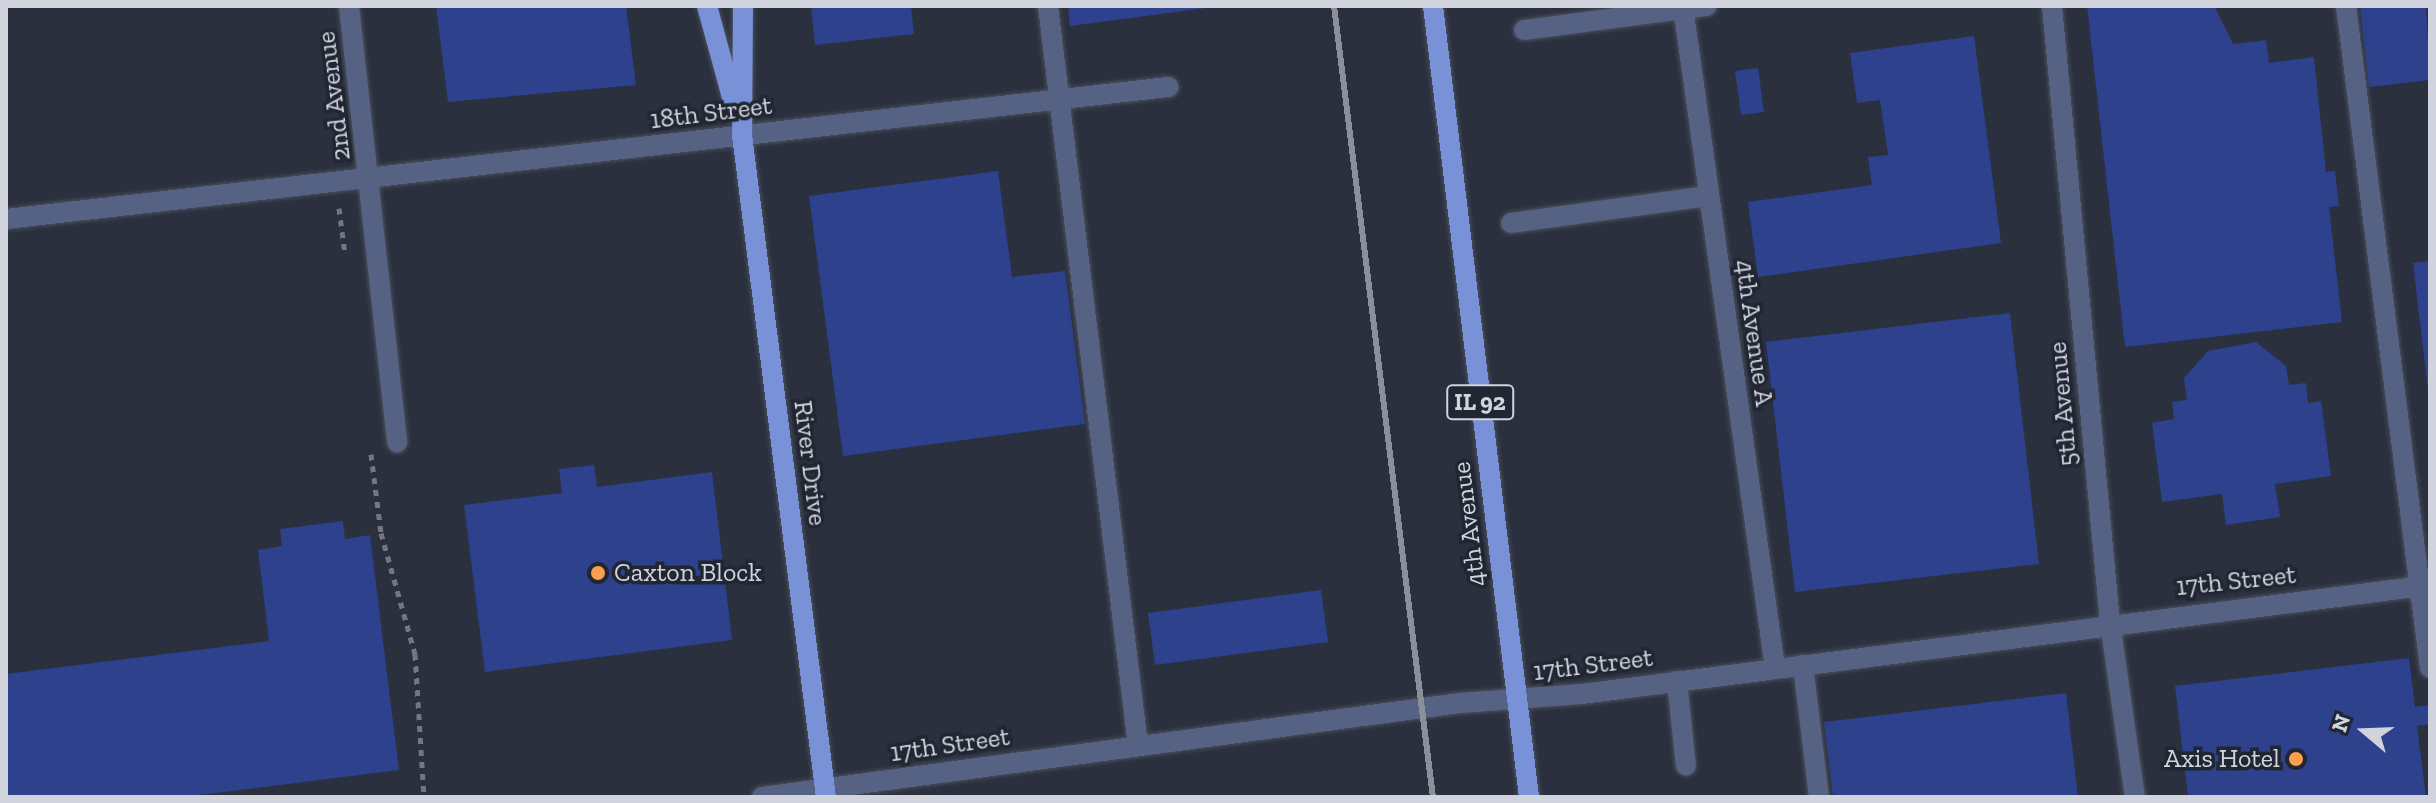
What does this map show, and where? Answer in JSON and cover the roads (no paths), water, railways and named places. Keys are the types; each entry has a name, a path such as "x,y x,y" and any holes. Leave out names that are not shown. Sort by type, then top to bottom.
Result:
{"main road":[{"name":"River Drive","path":"707,6 742,135"},
{"name":"River Drive","path":"743,6 742,135 826,793"},
{"name":"4th Avenue","path":"1433,6 1529,797"}],"street":[{"name":"2nd Avenue","path":"349,6 397,442"},
{"path":"1048,6 1138,745"},
{"path":"1524,30 1706,6"},
{"name":"5th Avenue","path":"2052,6 2110,622 2135,797"},
{"path":"2346,6 2424,586 2430,668"},
{"name":"4th Avenue A","path":"1683,8 1775,668"},
{"name":"18th Street","path":"6,219 370,180 1058,96 1169,87"},
{"path":"1511,223 1709,196"},
{"name":"17th Street","path":"762,797 826,793 1138,745 1677,681 2110,622 2424,586"},
{"path":"1803,665 1819,797"},
{"path":"1677,681 1686,766"}],"railway":[{"path":"1334,6 1433,797"}],"place":[{"name":"Caxton Block","path":"598,573"},
{"name":"Axis Hotel","path":"2296,759"}]}
